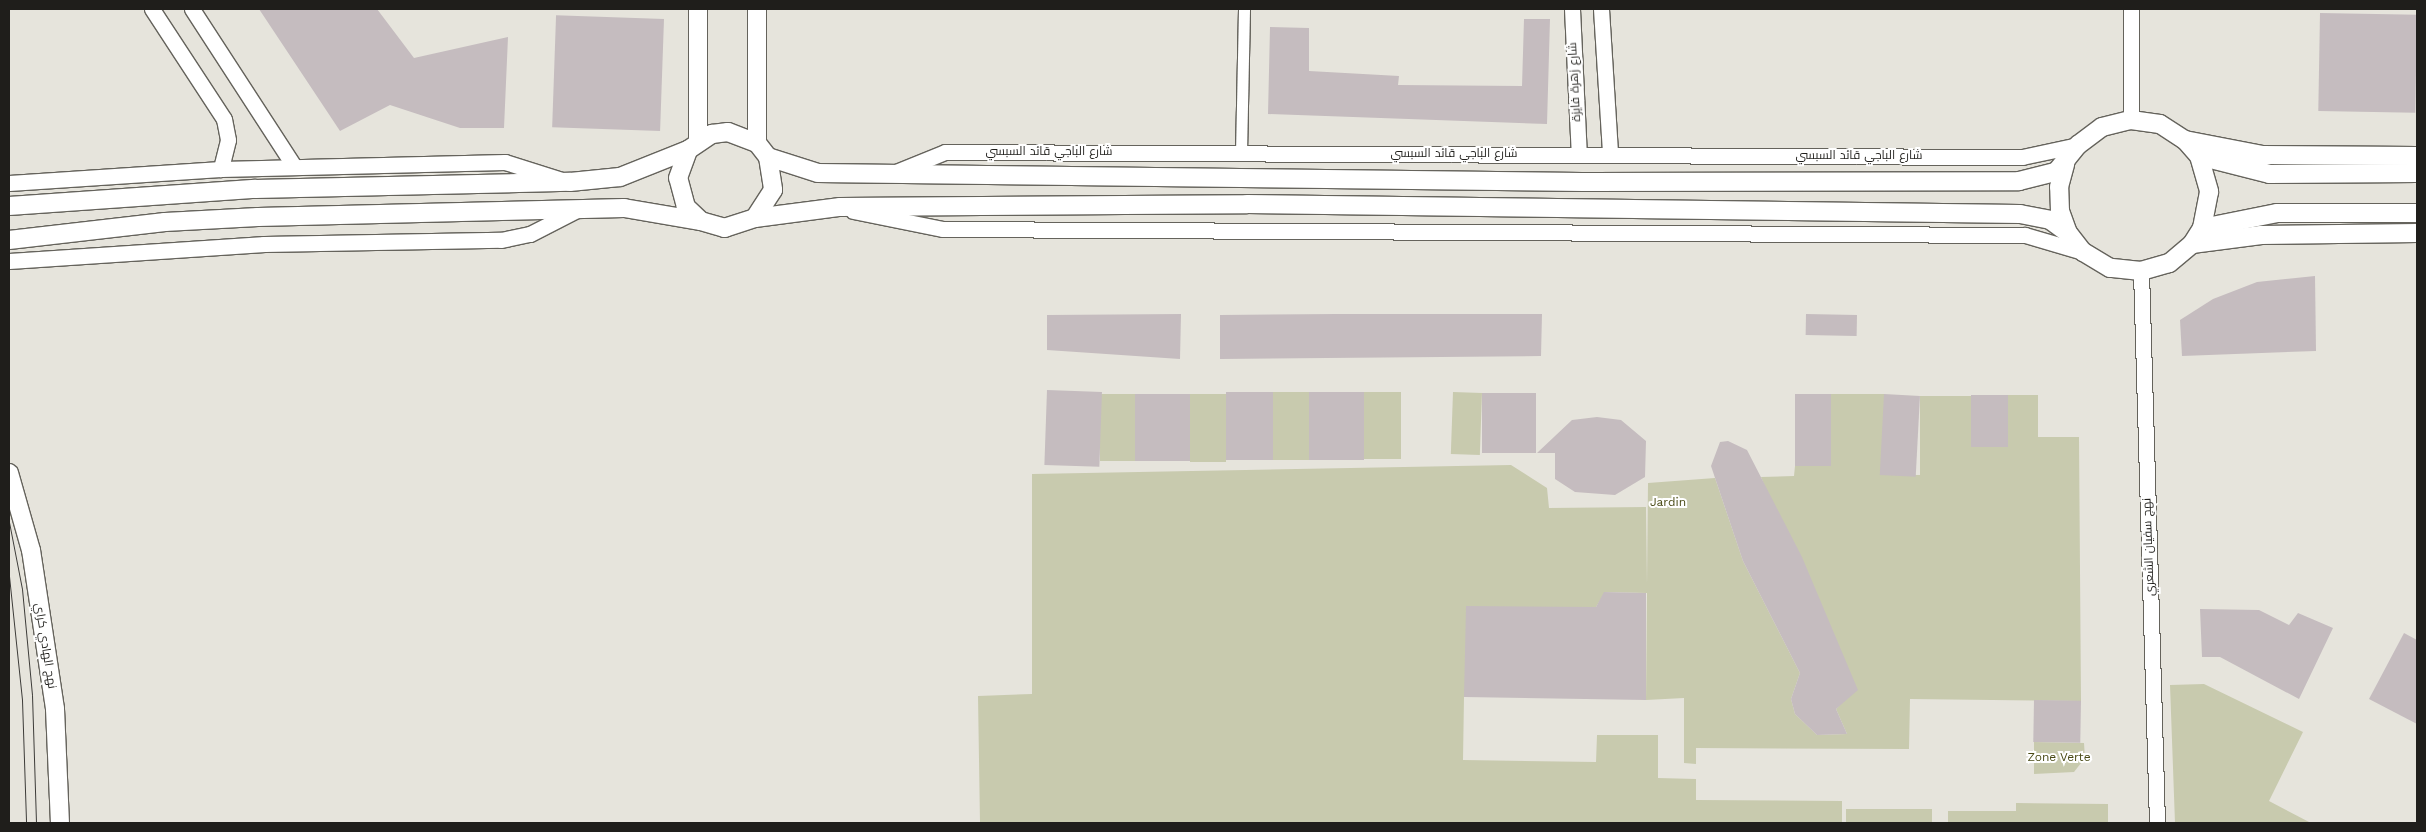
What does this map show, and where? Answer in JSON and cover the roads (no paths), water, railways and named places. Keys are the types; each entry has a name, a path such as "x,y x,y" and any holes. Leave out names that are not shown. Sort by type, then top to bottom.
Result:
{"street":[{"path":"152,9 224,119 228,140 221,168"},
{"path":"192,9 294,166"},
{"path":"698,9 693,146 678,178 680,193 701,221"},
{"path":"757,9 757,144"},
{"path":"1240,153 1244,9"},
{"name":"شارع زهرة فايزة","path":"1572,9 1579,155"},
{"path":"1601,9 1610,154"},
{"path":"2131,9 2131,120"},
{"path":"840,207 943,229 2025,235 2082,252 2110,268 2141,271 2169,262 2192,244 2202,228 2209,192 2199,156 2185,140 2160,124 2131,120 2102,127 2078,145 2065,164 2058,188 2060,211 2068,233 2082,252"},
{"path":"9,206 255,189 570,182 620,177 728,132 757,144 768,158 773,190 755,218"},
{"path":"2185,140 2262,155 2417,156"},
{"name":"شارع الباجي قائد السبسي","path":"891,174 945,152 2022,157 2078,145"},
{"path":"2199,156 2270,174 2417,173"},
{"path":"768,158 812,172 1589,182 2019,181 2040,178 2065,164"},
{"path":"9,183 221,168 505,162 570,182"},
{"path":"9,240 164,222 577,210 645,210 701,221 725,228 755,218 840,207 1247,204 2020,214 2050,220 2068,233"},
{"path":"9,261 264,244 501,240 544,228 577,210"},
{"path":"2202,228 2277,213 2417,213"},
{"path":"2192,244 2262,235 2417,233"},
{"name":"نهج سفيان الشعري","path":"2141,271 2157,823"},
{"name":"نهج الهادي كراي","path":"9,472 31,550 55,709 60,823"}],"tram line":[{"path":"9,522 22,589 32,695 36,823"},
{"path":"9,576 22,700 26,823"}],"park label":[{"name":"Jardin","path":"1668,503"},
{"name":"Zone Verte","path":"2059,758"}]}
